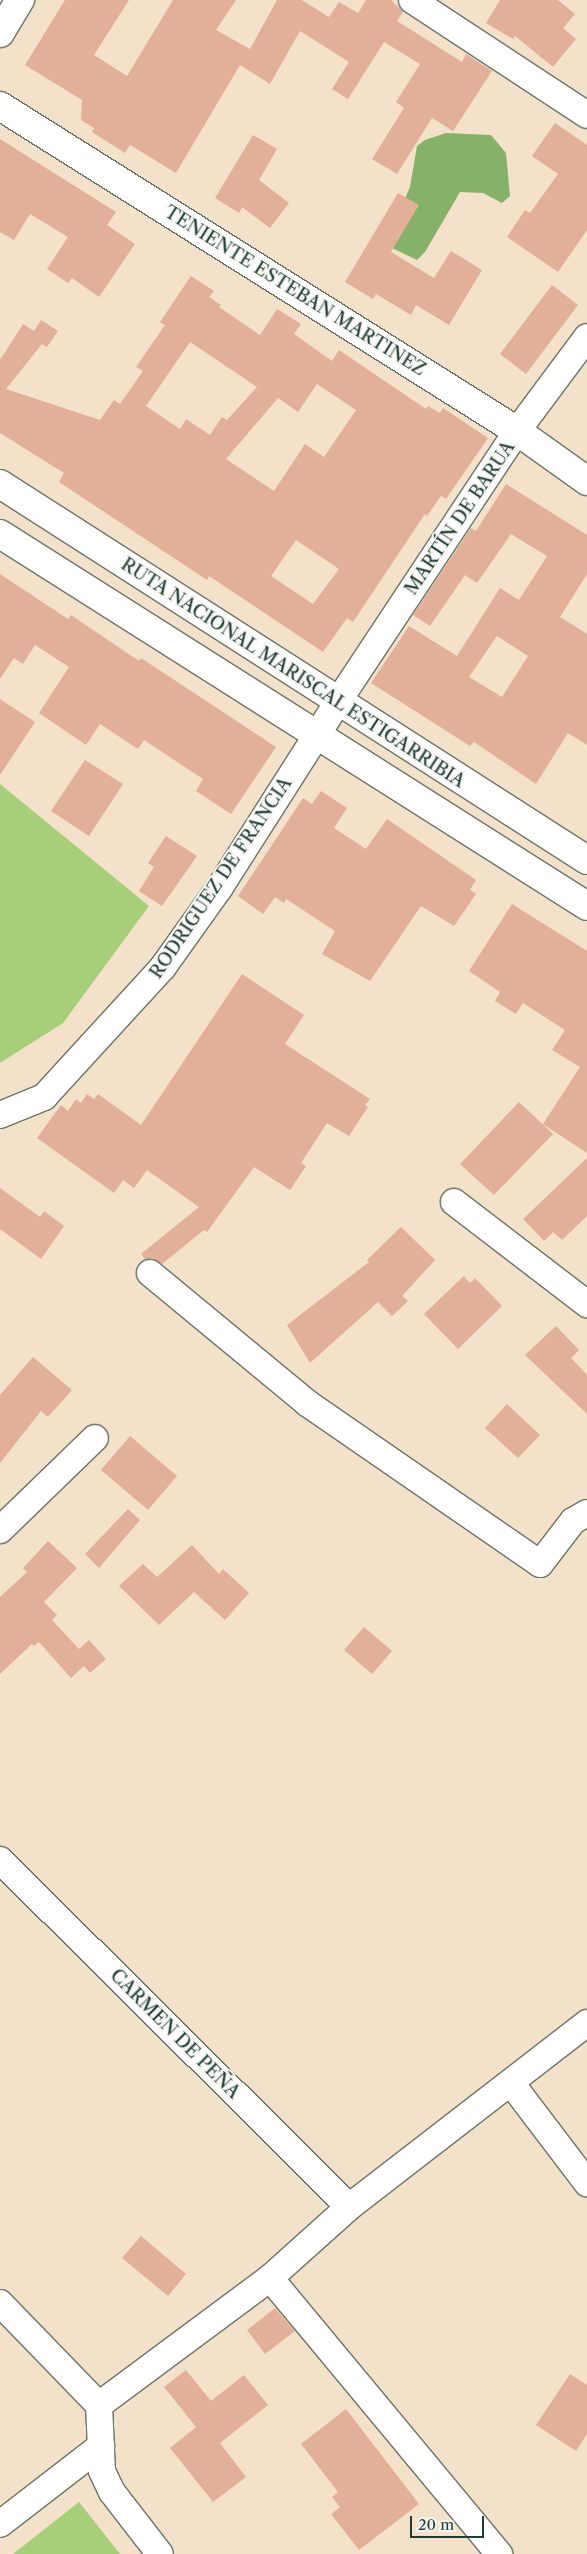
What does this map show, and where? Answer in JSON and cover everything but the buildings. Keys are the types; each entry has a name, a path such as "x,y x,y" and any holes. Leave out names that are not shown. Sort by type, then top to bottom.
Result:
{"main road":[{"path":"0,33 20,0"},
{"name":"TENIENTE ESTEBAN MARTINEZ","path":"0,106 517,431 587,480"},
{"name":"RUTA NACIONAL MARISCAL ESTIGARRIBIA","path":"0,484 337,702 587,860"},
{"path":"0,534 587,906"}],"street":[{"path":"412,0 587,115"},
{"name":"MARTÍN DE BARUA","path":"337,702 517,431 587,337"},
{"name":"RODRIGUEZ DE FRANCIA","path":"0,1115 44,1097 163,967 220,887 337,702"},
{"path":"454,1202 587,1304"},
{"path":"150,1273 307,1403 540,1564 573,1521 587,1513"},
{"path":"0,1530 95,1438"},
{"name":"CARMEN DE PEÑA","path":"0,1860 350,2208"},
{"path":"99,2405 270,2278 350,2208 587,2023"},
{"path":"511,2083 587,2183"},
{"path":"270,2278 499,2554"},
{"path":"0,2303 99,2405 102,2471 112,2492 160,2554"},
{"path":"0,2524 101,2446"}],"green space":[{"path":"446,133 491,135 506,153 510,196 502,203 483,193 460,192 425,252 417,260 390,247 389,236 410,187 417,146 425,140"},
{"path":"0,784 149,906 63,1023 0,1063"},
{"path":"79,2502 120,2554 13,2554"}]}
